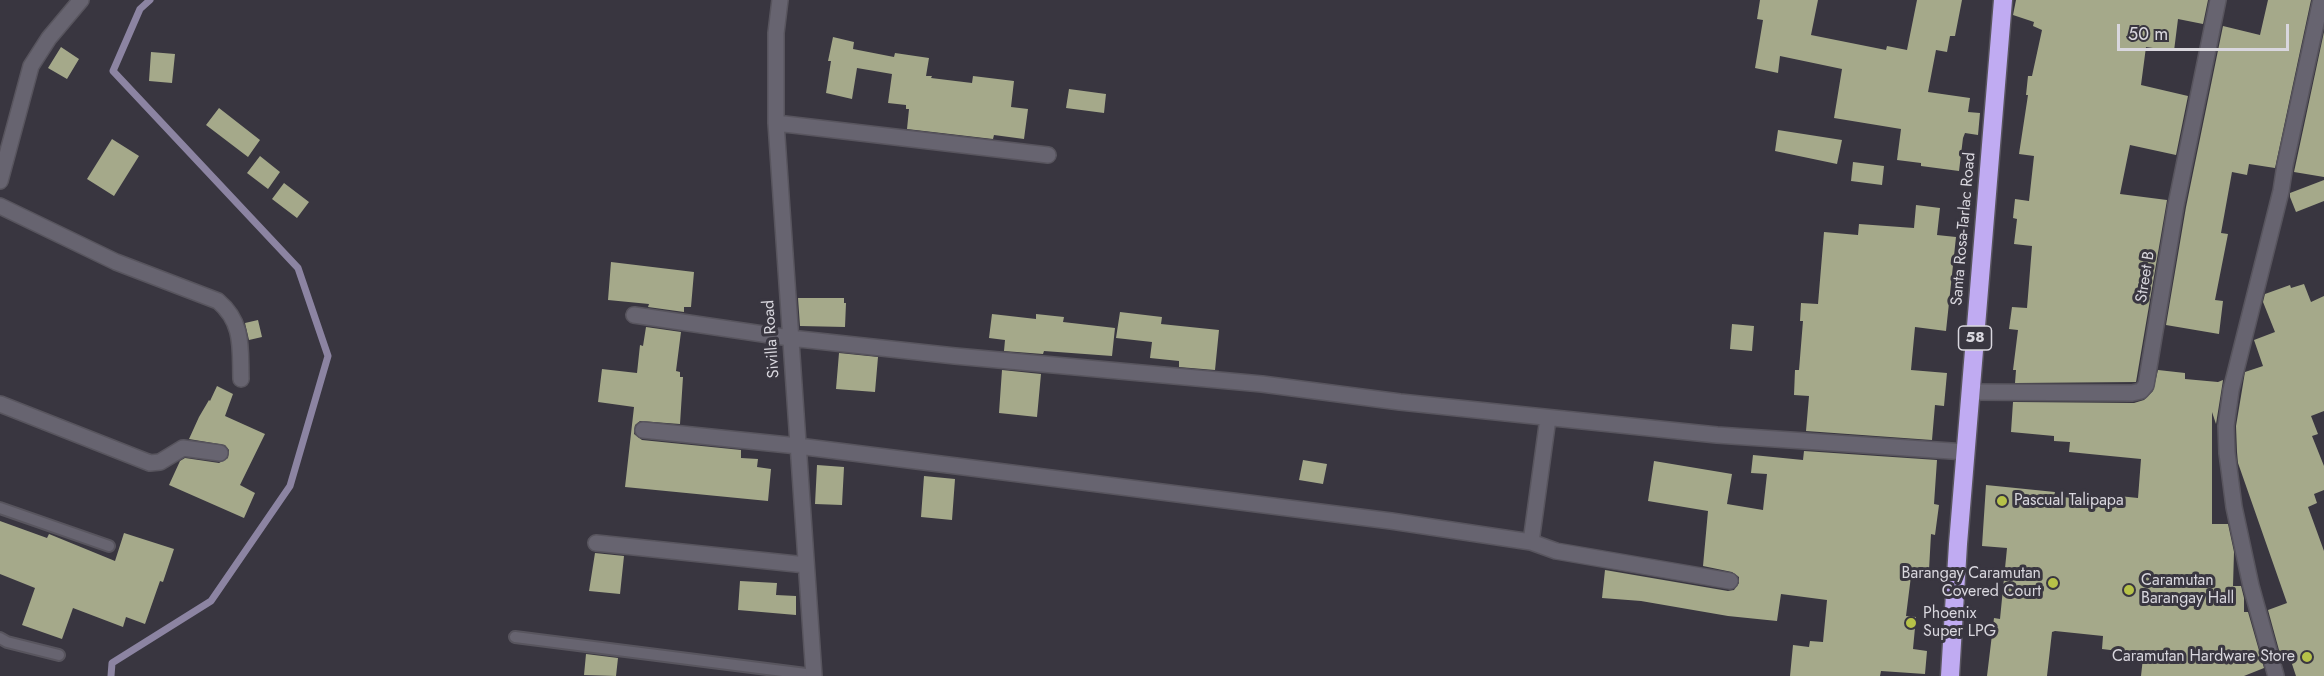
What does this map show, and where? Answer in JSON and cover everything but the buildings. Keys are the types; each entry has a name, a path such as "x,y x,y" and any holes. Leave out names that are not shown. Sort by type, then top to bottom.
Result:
{"highway":[{"name":"Santa Rosa-Tarlac Road","path":"1950,676 2003,0"}],"street":[{"path":"1,172 31,66 81,0"},
{"name":"Sivilla Road","path":"780,0 776,33 776,123 814,676"},
{"name":"Street B","path":"1971,392 2132,393 2141,391 2146,385 2176,205 2218,0"},
{"path":"2277,676 2254,596 2234,507 2226,426 2230,390 2282,190 2285,165 2321,0"},
{"path":"776,123 1048,155"},
{"path":"0,206 116,262 218,301 230,311 236,322 241,379"},
{"path":"634,315 790,338 1262,384 1717,435 1966,452"},
{"path":"0,404 150,463 160,462 183,448 220,453"},
{"path":"1531,542 1548,417"},
{"path":"643,430 798,446 1390,521 1531,542 1556,551 1730,581"},
{"path":"596,543 806,565"}],"lane":[{"path":"0,508 109,546"},
{"path":"515,637 814,676"},
{"path":"0,638 7,642 59,655"}],"waterway":[{"path":"111,676 112,663 211,601 290,486 328,356 298,268 113,71 140,9 150,0"}],"place":[{"name":"Pascual Talipapa","path":"2002,501"},
{"name":"Barangay Caramutan Covered Court","path":"2053,583"},
{"name":"Caramutan Barangay Hall","path":"2129,590"},
{"name":"Phoenix Super LPG","path":"1911,623"},
{"name":"Caramutan Hardware Store","path":"2307,657"}]}
